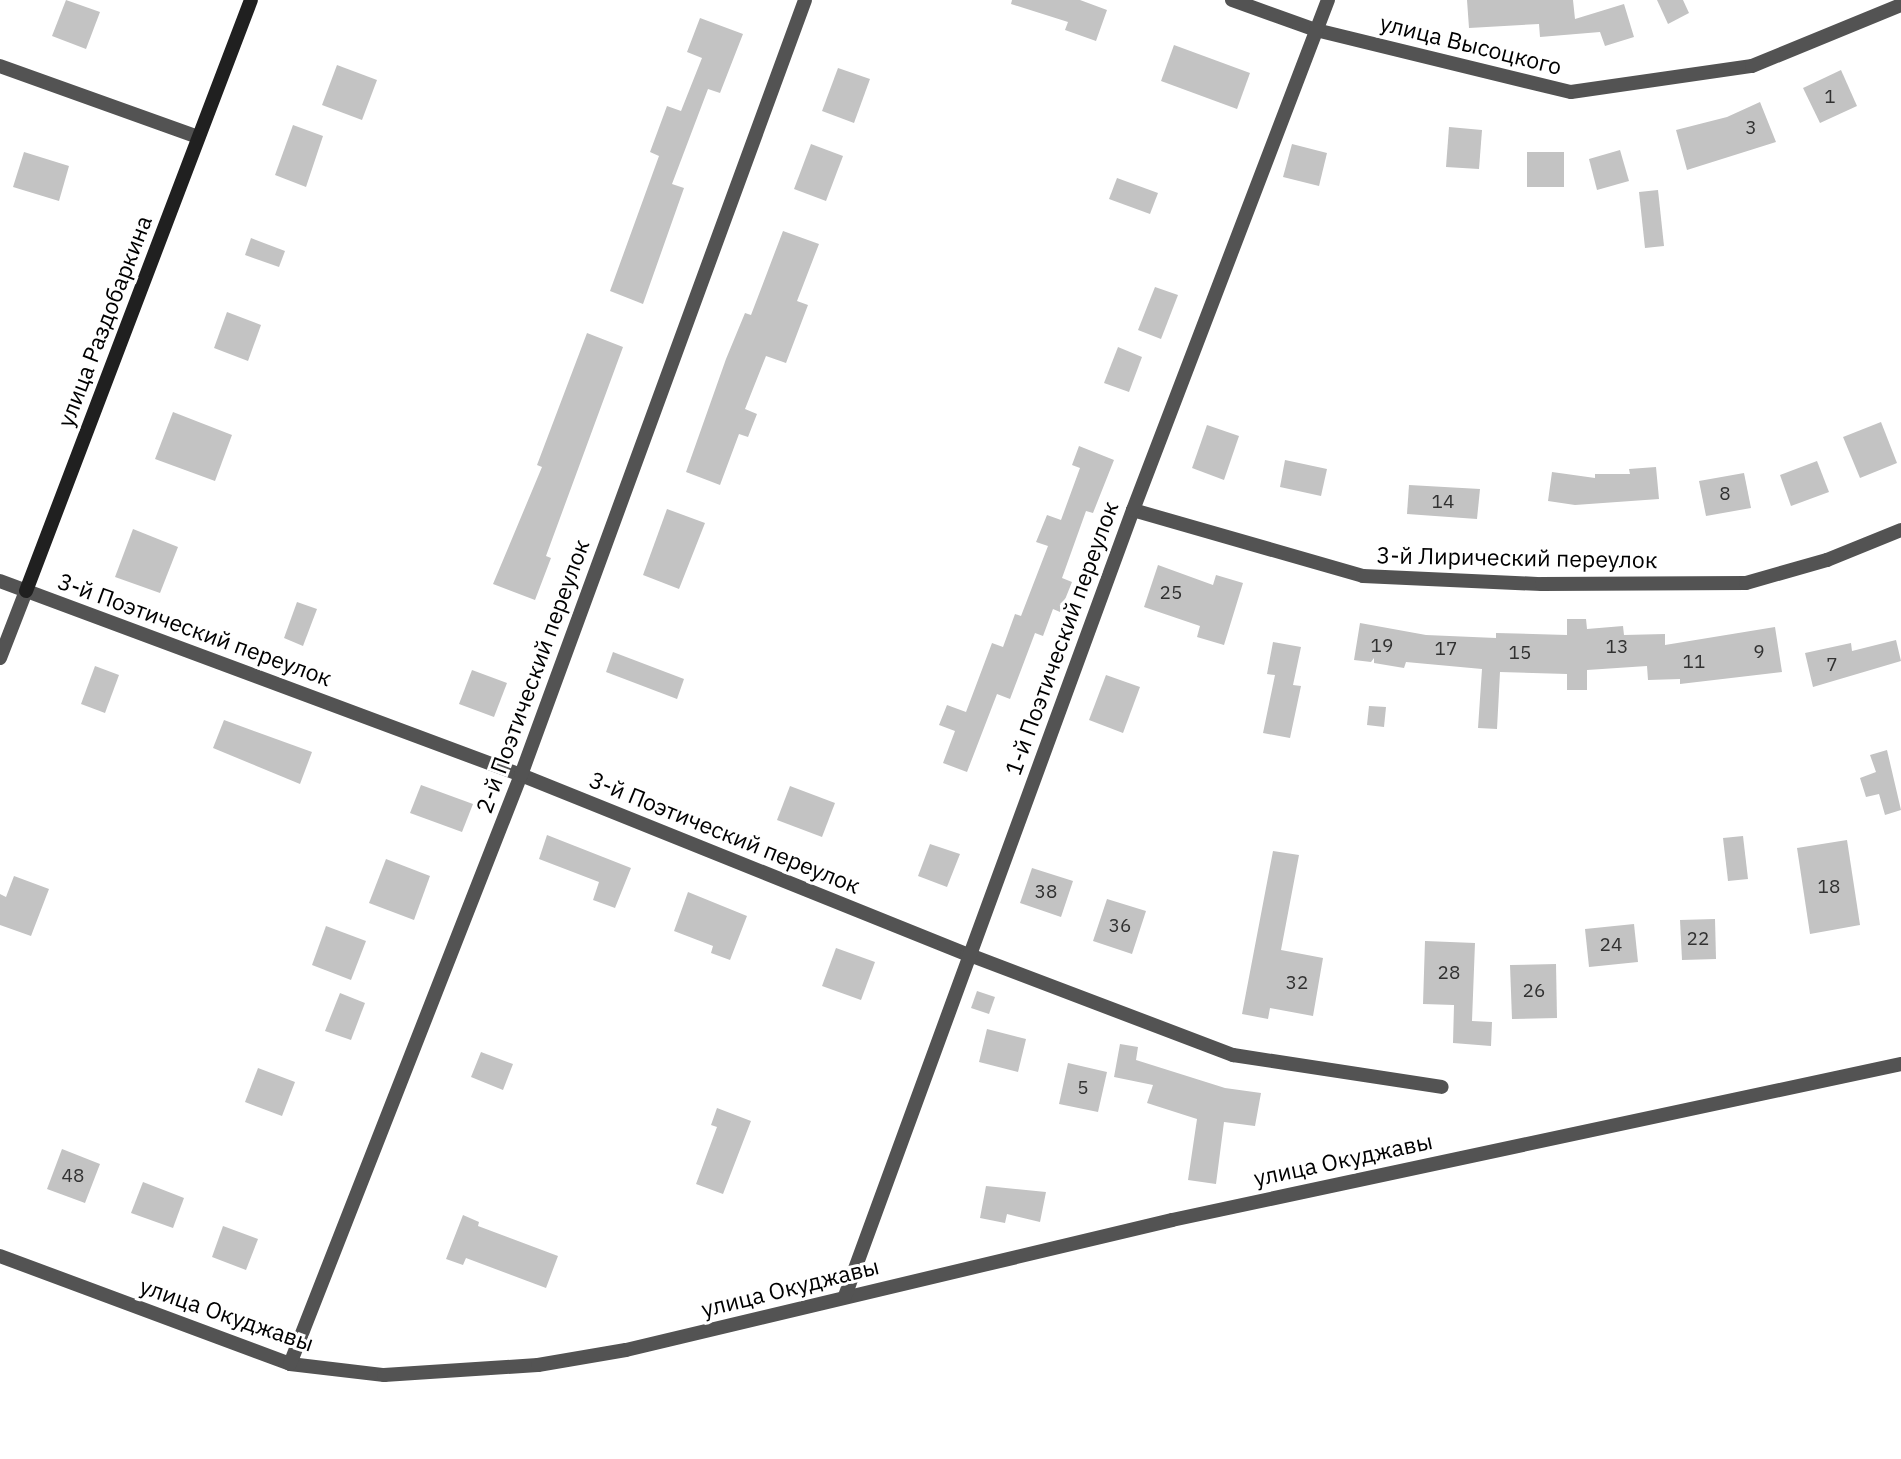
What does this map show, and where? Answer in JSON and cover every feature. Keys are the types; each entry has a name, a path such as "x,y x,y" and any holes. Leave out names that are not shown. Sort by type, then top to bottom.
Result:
{"street":[{"name":"улица Раздобаркина","path":"0,658 251,0"},
{"name":"2-й Поэтический переулок","path":"290,1364 521,775 805,0"},
{"name":"улица Высоцкого","path":"1232,0 1316,30 1570,92 1752,66 1901,5"},
{"name":"1-й Поэтический переулок","path":"845,1296 967,954 1328,0"},
{"path":"0,66 198,137"},
{"name":"3-й Лирический переулок","path":"1133,510 1363,576 1542,584 1746,583 1827,560 1901,530"},
{"name":"3-й Поэтический переулок","path":"0,581 521,775 967,954 1233,1055 1442,1087"},
{"name":"улица Окуджавы","path":"0,1256 290,1364 384,1375 538,1365 626,1350 845,1296 1596,1127 1901,1064"}],"building":[{"path":"66,0 100,12 86,49 52,36"},
{"path":"1012,0 1080,0 1107,10 1096,41 1065,30 1068,22 1011,4"},
{"path":"1467,0 1573,0 1575,19 1624,4 1634,37 1605,46 1600,32 1540,37 1539,24 1469,28"},
{"path":"1657,0 1683,0 1689,13 1668,24"},
{"path":"700,18 743,34 720,93 708,89 672,184 684,188 643,304 610,291 659,156 650,152 667,106 681,111 702,58 687,52"},
{"path":"1174,45 1250,73 1237,109 1161,81"},
{"path":"337,65 377,80 362,120 322,105"},
{"path":"838,68 870,79 854,123 822,111"},
{"path":"1841,70 1857,106 1820,123 1803,88"},
{"path":"1760,102 1776,142 1687,170 1676,130 1727,117"},
{"path":"293,125 323,136 306,187 275,175"},
{"path":"1449,127 1482,130 1479,169 1446,167"},
{"path":"811,144 843,156 826,201 794,189"},
{"path":"1292,144 1327,153 1319,186 1283,177"},
{"path":"1620,150 1629,181 1597,190 1589,159"},
{"path":"24,152 69,166 59,201 13,187"},
{"path":"1527,152 1564,152 1564,187 1527,187"},
{"path":"1117,178 1158,193 1150,214 1109,199"},
{"path":"1658,190 1664,246 1645,248 1639,192"},
{"path":"783,231 819,244 797,301 808,305 786,363 766,356 745,409 757,414 748,437 739,434 720,485 686,472 726,359 745,313 751,315"},
{"path":"251,238 285,251 279,267 245,255"},
{"path":"1155,287 1178,295 1161,339 1138,330"},
{"path":"227,312 261,325 248,361 214,348"},
{"path":"587,333 623,347 546,556 551,558 535,600 493,584 542,467 537,465"},
{"path":"1118,347 1142,357 1129,392 1104,383"},
{"path":"173,412 232,435 215,481 155,459"},
{"path":"1881,422 1897,463 1860,478 1843,437"},
{"path":"1207,425 1239,436 1224,480 1192,468"},
{"path":"1079,446 1114,460 1093,513 1086,511 1062,578 1072,582 1060,612 1053,609 1043,636 1035,633 1010,699 997,694 967,772 943,763 955,731 939,725 947,705 966,712 992,643 1003,647 1015,614 1021,616 1048,546 1036,542 1047,515 1061,520 1080,468 1072,465"},
{"path":"1285,460 1327,469 1321,496 1280,487"},
{"path":"1817,461 1829,492 1791,506 1780,475"},
{"path":"1656,467 1659,499 1575,505 1548,501 1552,472 1595,478 1595,474 1630,474 1629,469"},
{"path":"1744,473 1751,508 1706,516 1699,481"},
{"path":"1409,485 1480,489 1477,519 1407,514"},
{"path":"667,509 705,523 679,589 643,575"},
{"path":"133,529 178,547 160,593 115,577"},
{"path":"1158,565 1213,585 1216,575 1243,583 1224,645 1197,637 1200,626 1144,607"},
{"path":"297,602 317,609 303,646 284,638"},
{"path":"1567,619 1586,619 1587,629 1623,626 1624,635 1665,634 1665,645 1775,627 1782,672 1680,684 1680,679 1648,680 1647,666 1587,670 1587,690 1567,690 1567,674 1500,672 1497,729 1478,728 1482,669 1406,662 1404,668 1374,663 1374,658 1371,662 1354,660 1360,623 1426,635 1496,638 1496,633 1567,635"},
{"path":"1896,640 1901,661 1813,687 1805,653 1851,643 1852,651"},
{"path":"1273,642 1301,647 1293,685 1301,686 1290,738 1263,733 1275,675 1267,674"},
{"path":"613,652 684,679 677,699 606,672"},
{"path":"95,666 119,675 105,713 81,704"},
{"path":"472,670 507,683 494,717 459,704"},
{"path":"1106,675 1140,687 1123,733 1089,720"},
{"path":"1369,706 1386,707 1384,727 1367,725"},
{"path":"224,720 312,752 300,784 213,748"},
{"path":"1887,750 1901,810 1885,815 1879,794 1866,797 1860,778 1876,772 1870,755"},
{"path":"421,785 473,804 462,832 410,813"},
{"path":"790,786 835,803 822,837 777,820"},
{"path":"547,835 631,868 615,908 593,900 599,882 539,859"},
{"path":"1743,836 1748,879 1728,881 1723,838"},
{"path":"1847,840 1860,925 1810,934 1797,848"},
{"path":"930,844 960,854 947,887 918,876"},
{"path":"1273,851 1299,855 1281,950 1323,958 1313,1016 1270,1008 1268,1019 1242,1014"},
{"path":"386,859 430,876 414,920 369,903"},
{"path":"1032,868 1073,881 1061,917 1020,903"},
{"path":"14,876 49,889 31,936 0,925 0,894 6,897"},
{"path":"688,892 747,916 730,960 711,953 713,946 674,931"},
{"path":"1107,899 1146,911 1132,954 1093,941"},
{"path":"1715,919 1716,959 1682,960 1680,920"},
{"path":"1634,924 1638,962 1589,967 1585,929"},
{"path":"326,926 366,941 351,980 312,965"},
{"path":"1425,941 1475,943 1472,1021 1492,1022 1491,1046 1453,1043 1454,1005 1423,1004"},
{"path":"836,948 875,962 861,1000 822,986"},
{"path":"1556,964 1557,1018 1512,1019 1510,965"},
{"path":"977,991 995,997 989,1014 971,1008"},
{"path":"340,993 365,1003 351,1040 325,1031"},
{"path":"987,1029 1026,1039 1018,1072 979,1062"},
{"path":"1120,1044 1138,1047 1136,1060 1225,1088 1261,1093 1255,1126 1224,1122 1216,1184 1188,1180 1197,1119 1147,1103 1153,1085 1114,1077"},
{"path":"481,1052 513,1064 503,1090 471,1077"},
{"path":"1068,1063 1107,1072 1098,1112 1059,1104"},
{"path":"258,1068 295,1082 282,1116 245,1102"},
{"path":"717,1108 751,1121 723,1194 696,1184 717,1127 711,1125"},
{"path":"62,1149 100,1164 85,1203 47,1189"},
{"path":"143,1182 184,1198 173,1228 131,1213"},
{"path":"986,1186 1046,1192 1040,1222 1007,1214 1005,1223 980,1218"},
{"path":"463,1215 479,1222 478,1226 558,1256 546,1288 466,1258 463,1265 446,1259"},
{"path":"223,1226 258,1239 246,1270 212,1257"}]}
